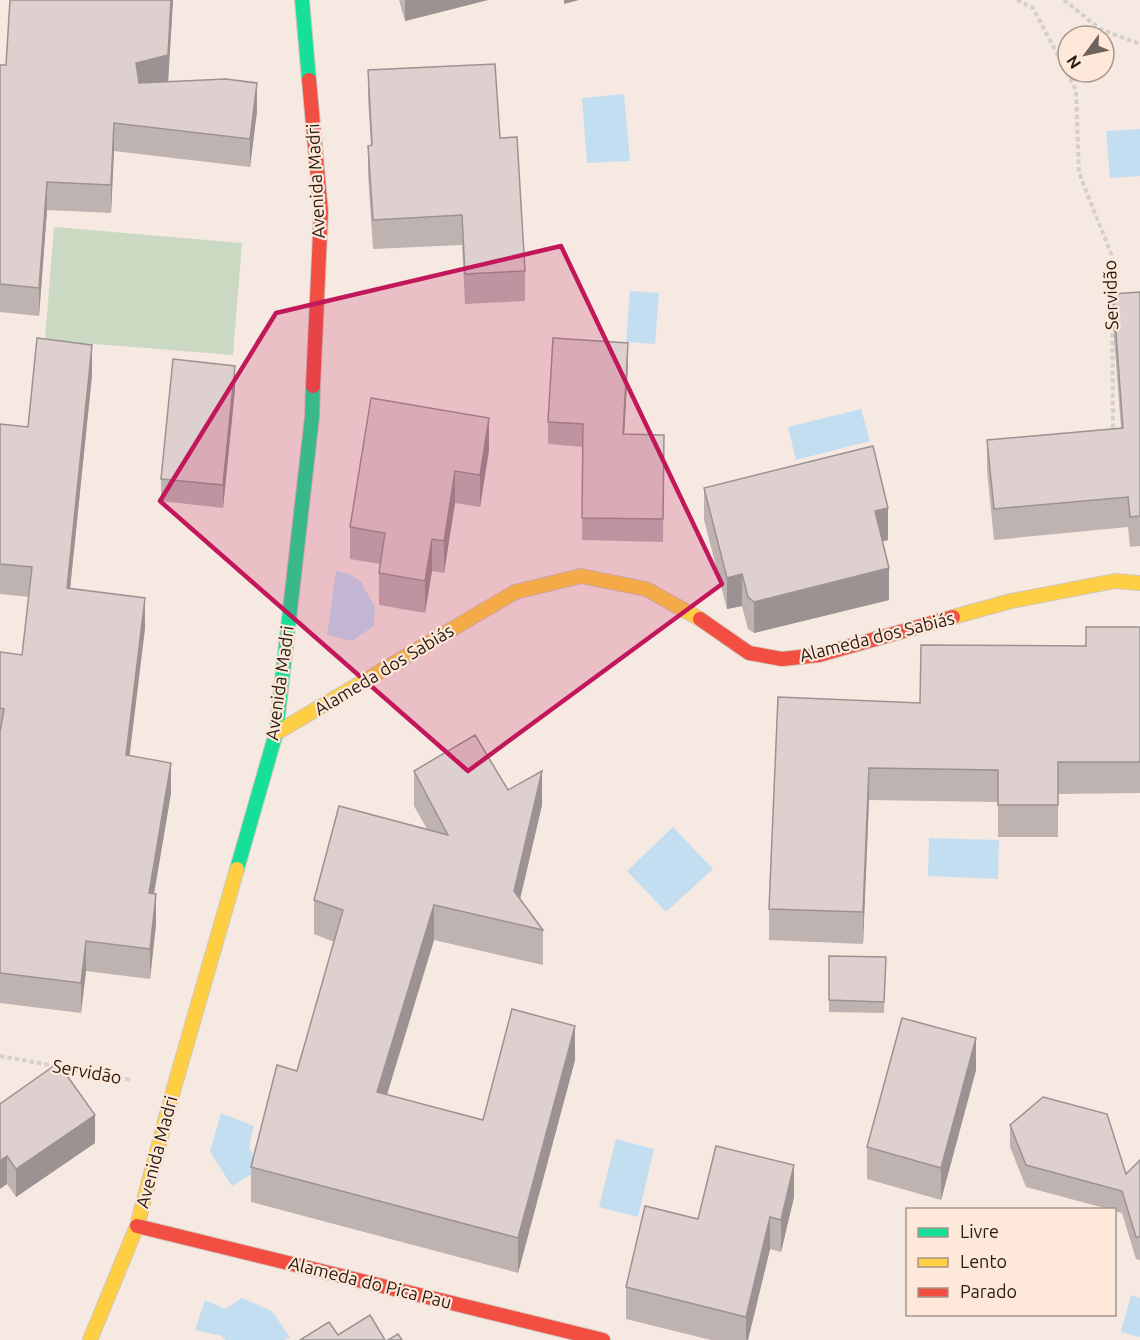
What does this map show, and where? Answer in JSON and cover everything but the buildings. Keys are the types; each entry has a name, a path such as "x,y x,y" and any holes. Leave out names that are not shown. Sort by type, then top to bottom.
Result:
{"street":[{"name":"Avenida Madri","path":"90,1340 137,1226 174,1088 276,733 312,417 321,212 302,0"},
{"name":"Alameda dos Sabiás","path":"276,733 515,592 581,576 646,589 704,621 749,653 782,659 819,655 1011,601 1115,581 1140,583"},
{"name":"Alameda do Pica Pau","path":"137,1226 603,1340"}],"path":[{"name":"Servidão","path":"1017,0 1033,8 1076,90 1079,173 1112,256 1114,442"},
{"path":"1064,0 1100,29 1140,44"},
{"name":"Servidão","path":"0,1056 174,1088"}],"highlighted area":[{"path":"561,246 722,584 468,771 160,501 276,313"}],"green space":[{"path":"54,227 242,243 233,355 45,340"}],"water":[{"path":"624,94 630,161 587,163 582,98"},
{"path":"1140,129 1140,176 1110,178 1106,131"},
{"path":"630,291 659,293 655,344 626,342"},
{"path":"861,409 870,441 796,460 788,427"},
{"path":"336,571 350,574 361,582 375,607 374,626 352,641 327,635"},
{"path":"673,827 713,869 666,912 627,871"},
{"path":"929,838 999,840 998,879 928,876"},
{"path":"221,1113 254,1126 249,1148 256,1158 252,1174 232,1186 210,1152"},
{"path":"616,1139 654,1149 638,1217 599,1207"},
{"path":"1131,1295 1140,1298 1140,1337 1121,1332"},
{"path":"242,1298 272,1311 290,1337 285,1340 225,1340 222,1336 195,1330 205,1300 225,1309"}],"traffic: fast":[{"path":"302,0 309,80"},
{"path":"237,869 276,733 312,417 313,386"}],"traffic: slow":[{"path":"276,733 515,592 581,576 646,589 700,619"},
{"path":"953,617 1011,601 1115,581 1140,583"},
{"path":"90,1340 137,1226 237,869"}],"traffic: jam":[{"path":"309,80 321,212 313,386"},
{"path":"700,619 749,653 782,659 819,655 953,617"},
{"path":"137,1226 603,1340"}]}
